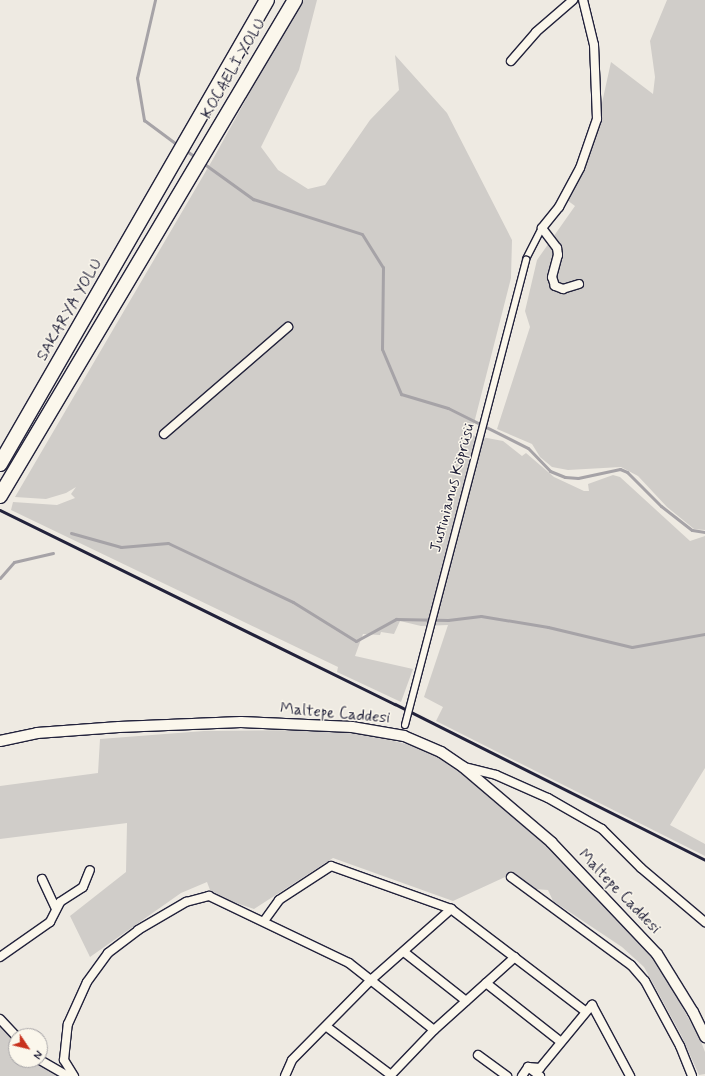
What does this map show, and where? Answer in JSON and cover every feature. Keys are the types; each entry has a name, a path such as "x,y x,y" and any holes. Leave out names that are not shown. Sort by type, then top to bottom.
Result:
{"highway":[{"name":"SAKARYA YOLU","path":"0,464 267,0"},
{"name":"KOCAELİ YOLU","path":"0,496 295,0"}],"street":[{"path":"511,61 536,32 573,0"},
{"path":"579,284 563,289 556,286 552,277 558,255 557,248 542,228 559,207 580,168 597,119 594,45 583,0"},
{"name":"Justinianus Köprüsü","path":"404,736 405,725 526,259 542,228"},
{"path":"164,434 288,327"},
{"name":"Maltepe Caddesi","path":"0,741 37,734 119,727 241,722 345,727 404,736 441,752 463,767 551,842 657,954 693,1012 705,1037"},
{"path":"463,767 496,775 602,829 641,868 705,922"},
{"path":"264,921 279,900 331,866 451,909 585,1011"},
{"path":"0,956 50,922 60,902 83,887 90,870"},
{"path":"511,877 631,965 645,981 680,1046 692,1076"},
{"path":"42,879 56,909"},
{"path":"74,1076 64,1060 68,1024 87,982 108,953 138,930 186,902 209,896 349,963 372,979 434,1030"},
{"path":"287,1075 292,1060 327,1027 372,979 451,909"},
{"path":"404,952 466,1001"},
{"path":"327,1027 391,1076 434,1030 515,957"},
{"path":"486,983 561,1042"},
{"path":"528,1067 540,1068 585,1011 592,1005 630,1076"},
{"path":"0,1019 8,1028"},
{"path":"478,1055 507,1076"},
{"path":"48,1065 68,1076"},
{"path":"522,1076 528,1067"},
{"path":"528,1067 540,1076"}],"shaded area":[{"path":"301,0 317,0 299,70 261,147 278,170 308,189 325,185 370,120 399,90 395,55 447,113 512,240 511,278 471,435 503,441 522,456 526,453 554,477 584,491 589,491 588,484 613,475 620,477 690,541 705,536 705,768 670,825 705,844 705,856 436,721 443,707 424,697 448,625 421,626 400,621 394,634 381,632 380,635 363,634 355,656 413,669 401,702 337,672 338,667 11,510 13,502 57,505 75,498 71,494 76,487 66,493 46,499 15,497 213,159"},
{"path":"667,0 705,0 705,530 694,529 667,507 638,476 621,467 568,470 552,467 540,457 532,444 497,429 530,327 525,311 537,260 575,206 567,200 600,112 611,62 653,94 655,77 650,41"},
{"path":"334,730 356,732 423,748 460,769 541,837 655,958 700,1039 705,1052 705,1074 699,1075 681,1035 644,967 622,947 553,901 548,890 534,889 514,873 453,901 333,858 254,909 227,900 210,890 207,882 181,893 90,957 70,916 126,872 127,823 0,839 0,786 98,773 100,739 204,731"},
{"path":"0,1024 8,1030 8,1068 48,1068 57,1076 0,1076"}],"waterway":[{"path":"155,0 137,78 144,120 179,146"},
{"path":"185,150 197,158"},
{"path":"203,163 253,199 362,234 383,267 382,349 401,394 448,408 528,448 550,471 565,477 578,478 620,469 627,472 661,506 692,530 705,532"},
{"path":"71,533 121,547 168,543 293,602 356,641 396,619 448,620 481,616 548,627 632,647 705,634"},
{"path":"0,578 14,562 53,553"}],"railway":[{"path":"0,510 395,704 705,860"}]}
